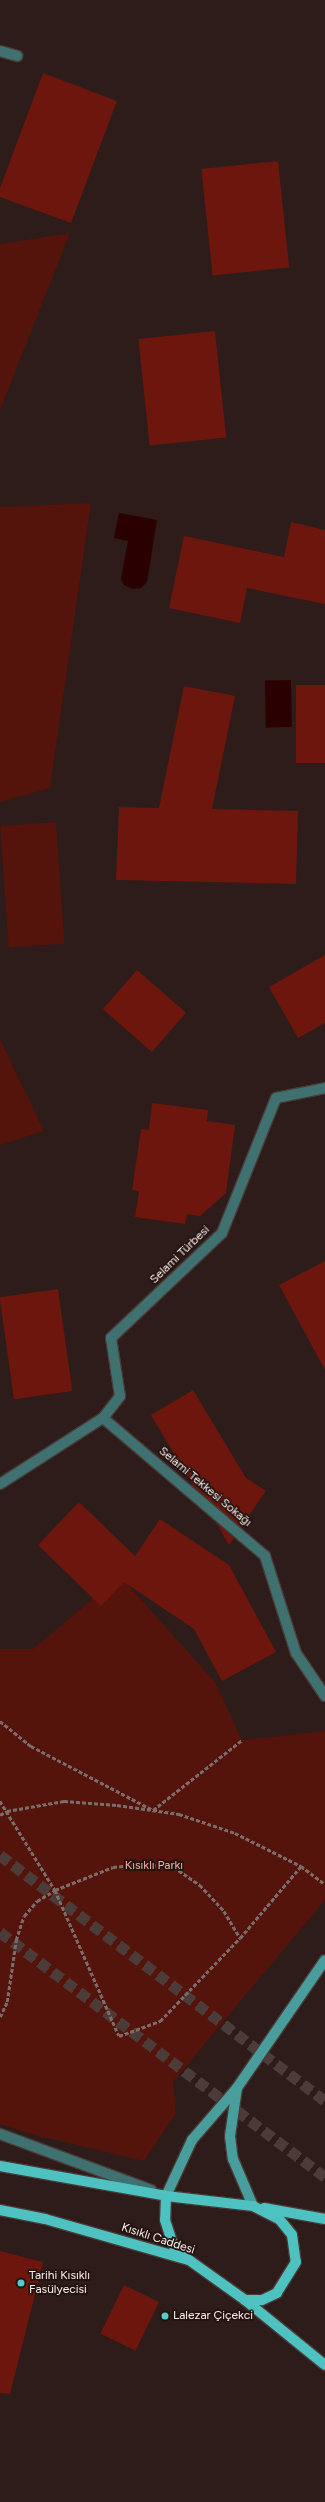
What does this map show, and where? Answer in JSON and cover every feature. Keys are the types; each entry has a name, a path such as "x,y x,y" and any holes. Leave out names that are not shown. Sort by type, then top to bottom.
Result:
{"main road":[{"path":"189,2260 173,2245 165,2220 166,2196 192,2140 237,2088 325,1960"},
{"path":"237,2088 230,2136 233,2159 253,2206 280,2220 292,2235 296,2262 277,2292 262,2300 245,2300"},
{"path":"0,2166 166,2196 253,2206 325,2219"},
{"name":"Kısıklı Caddesi","path":"0,2210 45,2219 189,2260 245,2300 325,2365"}],"street":[{"path":"0,51 17,56"},
{"name":"Selami Türbesi","path":"103,1418 120,1396 111,1338 222,1232 276,1098 325,1088"},
{"path":"0,1484 103,1418"},
{"name":"Selami Tekkesi Sokağı","path":"103,1418 265,1556 296,1654 325,1696"},
{"path":"0,2134 166,2196"}],"path":[{"path":"0,1721 30,1746 153,1810"},
{"path":"153,1810 242,1740"},
{"path":"0,1801 55,1890 119,2036 160,2021 240,1938 301,1866"},
{"path":"0,1815 7,1811 64,1802 153,1810 179,1814 235,1833 301,1866 325,1884"},
{"path":"0,2017 7,2002 16,1940 24,1916 37,1901 55,1890 113,1867 140,1864 174,1867 205,1890 224,1911 240,1938"}],"green space":[{"path":"70,233 0,410 0,244"},
{"path":"91,503 50,788 0,802 0,507"},
{"path":"56,822 65,944 9,948 0,826"},
{"path":"0,1039 44,1131 0,1145"},
{"name":"Kısıklı Parkı","path":"120,1576 215,1682 242,1740 325,1731 325,1900 173,2082 176,2113 144,2161 35,2135 0,2124 0,1649 33,1649"}],"shaded area":[{"path":"119,513 157,520 147,582 141,588 133,589 124,585 121,579 128,541 114,538"},
{"path":"265,680 291,680 292,727 266,727"}],"building":[{"path":"43,73 117,101 71,223 0,197 0,188"},
{"path":"278,161 289,267 213,275 201,169"},
{"path":"215,331 226,437 150,445 138,339"},
{"path":"291,522 325,530 325,604 247,588 240,623 169,608 184,536 284,557"},
{"path":"296,685 325,685 325,763 296,763"},
{"path":"184,686 235,696 212,809 298,811 296,884 116,880 119,807 159,808"},
{"path":"325,955 325,1023 298,1038 269,987"},
{"path":"137,970 186,1013 152,1052 103,1009"},
{"path":"152,1103 208,1110 207,1121 235,1125 226,1193 200,1216 187,1214 185,1224 135,1217 139,1191 132,1190 141,1129 149,1130"},
{"path":"325,1261 325,1370 279,1285"},
{"path":"58,1289 72,1391 14,1399 0,1297"},
{"path":"193,1390 246,1478 266,1491 241,1527 194,1487 151,1415"},
{"path":"79,1502 135,1556 160,1519 229,1565 276,1652 222,1681 194,1629 124,1582 101,1606 38,1545"},
{"path":"216,1522 234,1538 229,1545"},
{"path":"0,2251 43,2262 10,2394 0,2393"},
{"path":"124,2285 159,2302 135,2351 100,2334"}],"tunnel":[{"path":"0,1855 325,2101"},
{"path":"0,1932 325,2177"}],"place":[{"name":"Tarihi Kısıklı Fasülyecisi","path":"21,2283"},
{"name":"Lalezar Çiçekci","path":"165,2316"}]}
